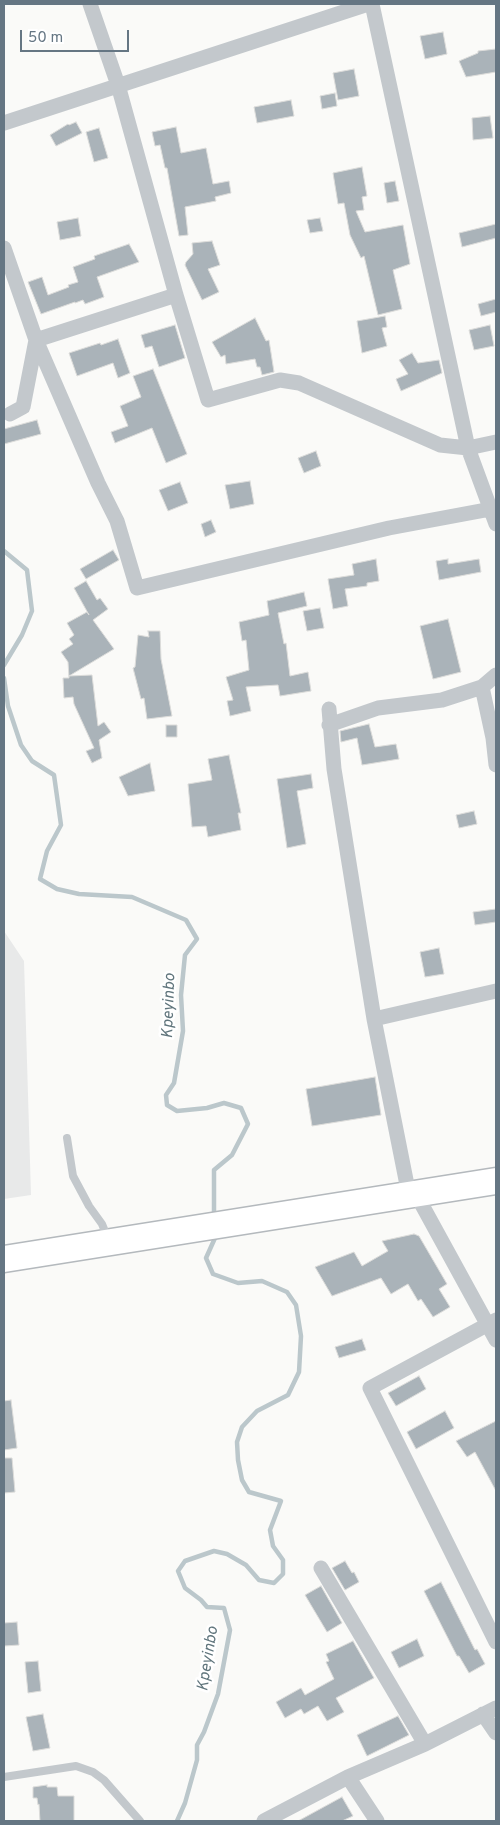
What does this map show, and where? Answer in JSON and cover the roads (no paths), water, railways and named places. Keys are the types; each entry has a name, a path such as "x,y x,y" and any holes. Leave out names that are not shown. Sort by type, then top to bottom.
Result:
{"highway":[{"path":"4,1260 496,1182"}],"street":[{"path":"90,4 118,85 176,295 208,400 280,380 299,383 440,445 468,448 496,442"},
{"path":"4,124 118,85 370,4 468,448 496,524"},
{"path":"4,248 36,340 98,483 117,521 137,588 390,528 491,509"},
{"path":"36,340 176,295"},
{"path":"10,414 23,407 36,340"},
{"path":"329,725 378,708 442,700 482,687 496,675"},
{"path":"482,687 493,738 496,764"},
{"path":"329,708 334,769 374,1019 413,1194 492,1322 496,1340"},
{"path":"374,1019 496,991"},
{"path":"492,1322 370,1388 496,1642"},
{"path":"321,1568 425,1744"},
{"path":"264,1821 348,1777 425,1744 490,1711 496,1734"},
{"path":"348,1777 377,1821"}],"lane":[{"path":"67,1138 73,1176 89,1206 102,1224 110,1243"},
{"path":"4,1777 76,1766 93,1772 104,1780 140,1821"}],"waterway":[{"name":"Kpeyinbo","path":"4,551 27,570 32,611 22,635 4,665"},
{"name":"Kpeyinbo","path":"4,678 8,706 21,745 32,761 54,775 61,825 47,851 40,879 57,889 79,894 132,897 186,920 197,939 185,955 181,995 183,1031 174,1083 166,1095 167,1105 177,1111 207,1108 224,1103 241,1108 248,1124 232,1155 214,1170 214,1218"},
{"name":"Kpeyinbo","path":"177,1821 185,1803 197,1760 197,1745 204,1732 218,1694 230,1630 224,1608 207,1607 185,1588 178,1571 185,1561 214,1551 227,1554 246,1565 259,1580 274,1583 283,1574 283,1560 273,1546 270,1530 281,1501 249,1492 242,1480 237,1442 242,1427 257,1411 288,1395 299,1372 301,1336 296,1305 287,1292 262,1281 238,1283 213,1274 206,1258 215,1238 214,1233"}]}
